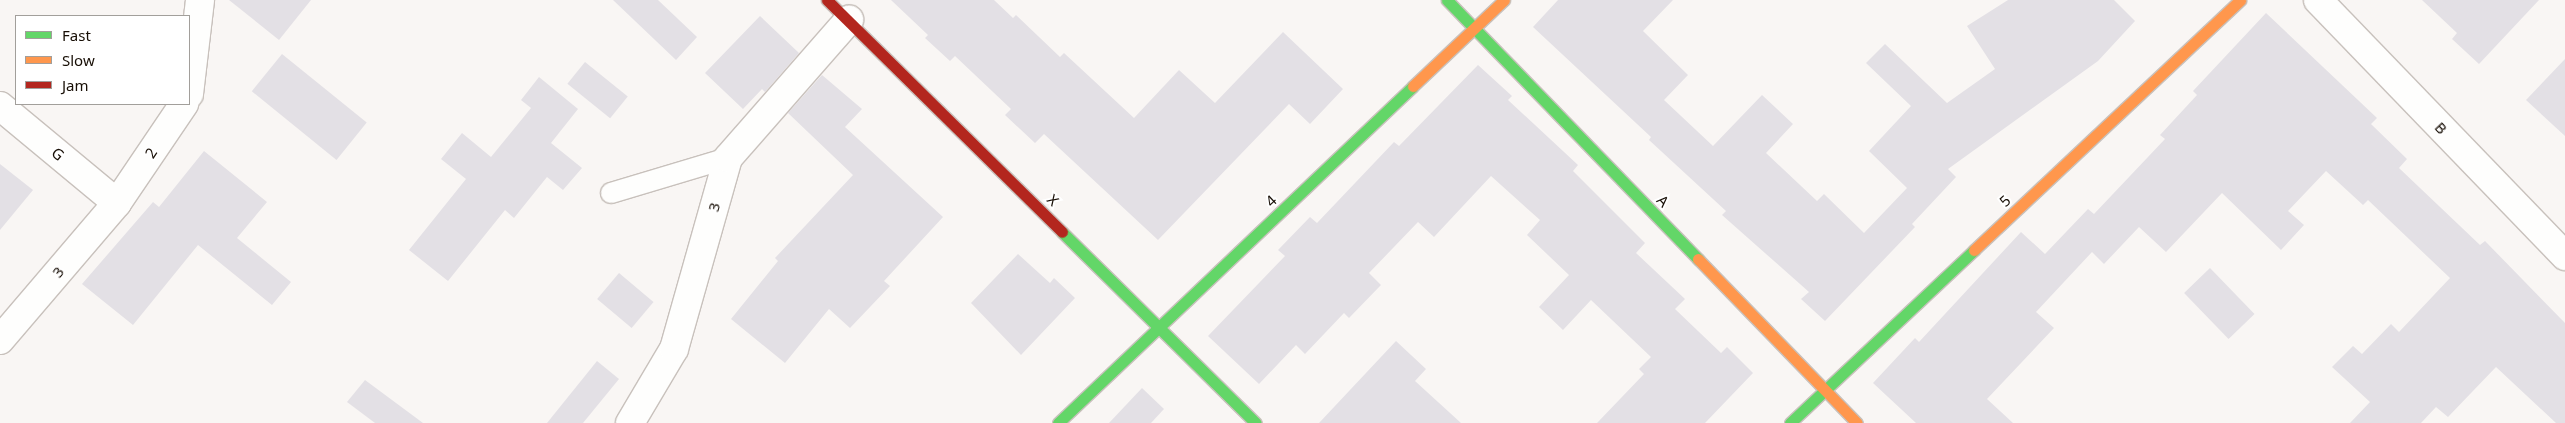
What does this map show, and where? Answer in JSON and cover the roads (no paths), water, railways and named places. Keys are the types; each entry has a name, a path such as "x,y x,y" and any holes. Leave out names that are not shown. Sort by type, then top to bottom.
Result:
{"street":[{"path":"190,85 200,0"},
{"name":"X","path":"827,0 1256,423"},
{"name":"A","path":"1447,0 1857,423"},
{"name":"4","path":"1058,423 1475,30 1504,0"},
{"name":"5","path":"1790,423 2240,0"},
{"name":"B","path":"2318,0 2565,256"},
{"name":"3","path":"630,423 674,350 728,158 849,20"},
{"name":"2","path":"117,203 183,105"},
{"name":"G","path":"0,106 117,203"},
{"name":"3","path":"0,340 117,203"}],"lane":[{"path":"611,193 728,158"}]}
